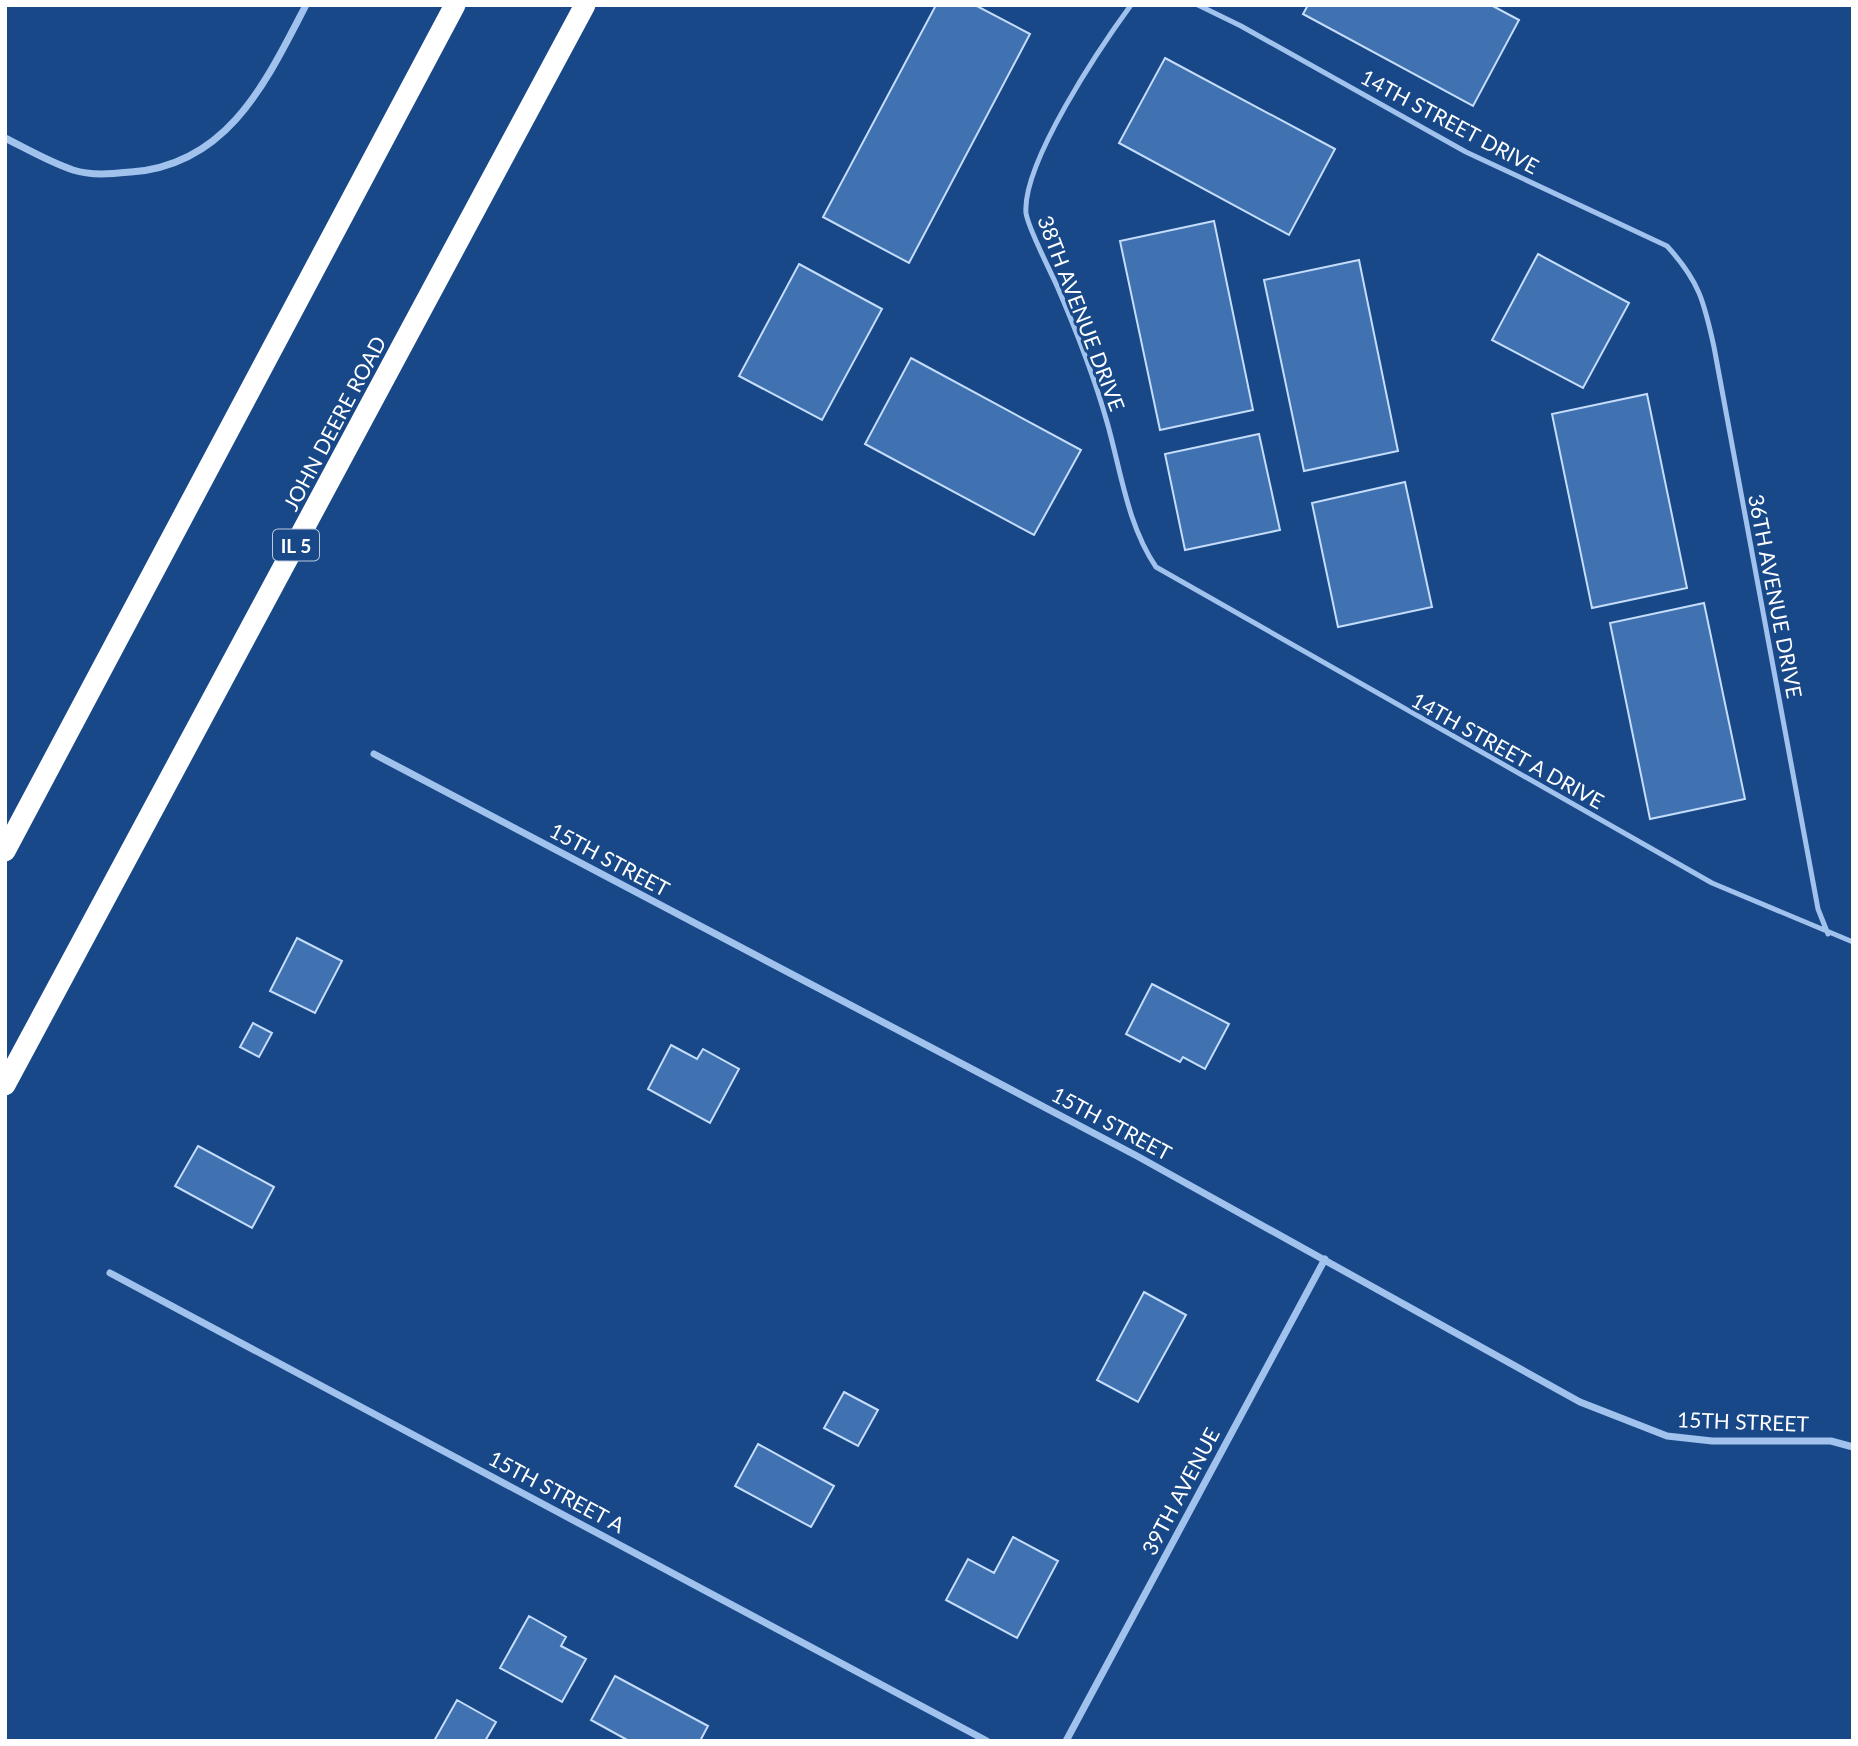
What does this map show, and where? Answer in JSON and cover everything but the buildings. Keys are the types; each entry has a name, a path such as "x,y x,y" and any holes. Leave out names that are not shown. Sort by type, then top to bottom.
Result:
{"highway":[{"path":"5,851 455,5"},
{"name":"JOHN DEERE ROAD","path":"5,1085 585,5"}],"street":[{"path":"5,138 74,170 100,175 165,169 197,153 252,102 306,5"},
{"name":"15TH STREET","path":"374,754 1138,1156 1580,1402 1667,1436 1712,1441 1832,1441 1853,1447"},
{"name":"39TH AVENUE","path":"1066,1741 1325,1259"},
{"name":"15TH STREET A","path":"110,1273 988,1741"}],"lane":[{"name":"38TH AVENUE DRIVE","path":"1131,5 1103,44 1035,165 1026,213 1068,313 1106,420 1130,515 1144,549 1156,567"},
{"name":"14TH STREET DRIVE","path":"1198,5 1241,26 1466,152 1667,246 1686,267"},
{"name":"36TH AVENUE DRIVE","path":"1686,267 1703,297 1818,909 1828,935"},
{"name":"14TH STREET A DRIVE","path":"1156,567 1713,883 1828,935 1853,942"}]}
